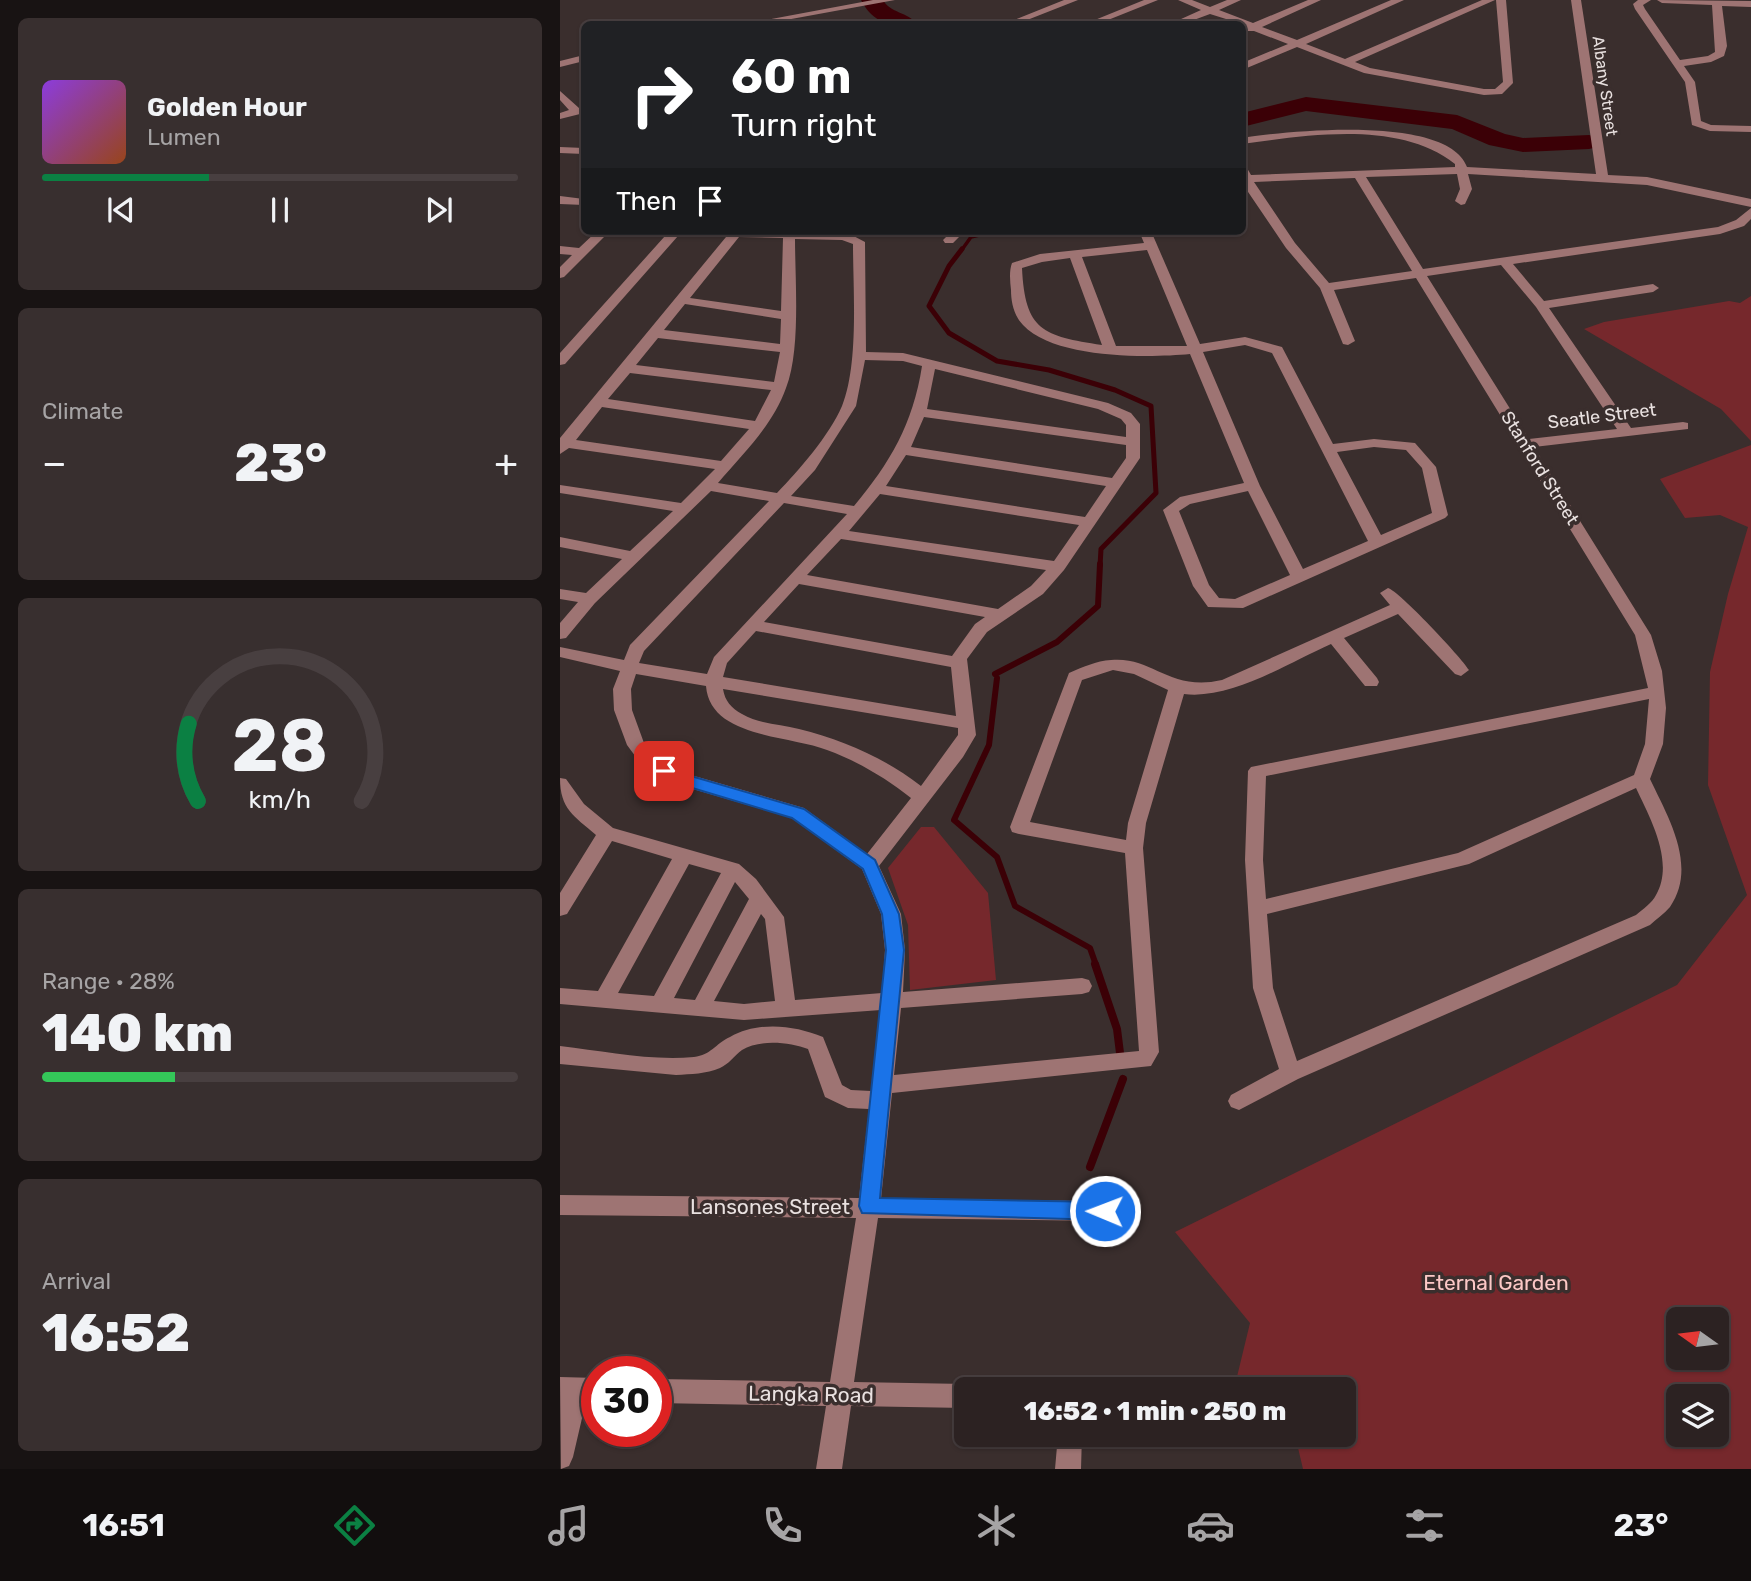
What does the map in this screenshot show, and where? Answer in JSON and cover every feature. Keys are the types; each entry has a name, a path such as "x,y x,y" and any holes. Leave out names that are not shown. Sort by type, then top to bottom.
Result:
{"street":[{"path":"769,21 890,0"},
{"path":"1017,21 1073,0"},
{"path":"1098,21 1153,0"},
{"path":"1183,0 1238,21"},
{"path":"1183,21 1236,0"},
{"path":"1246,30 1316,0"},
{"path":"1246,65 1399,0"},
{"path":"1344,62 1489,0"},
{"path":"1246,24 1344,62 1390,76 1498,92 1508,83 1501,0"},
{"name":"Albany Street","path":"1576,0 1602,177"},
{"path":"1646,0 1641,1 1640,9 1690,82 1695,119 1702,127 1751,129"},
{"path":"1662,0 1751,4"},
{"path":"1679,63 1711,59 1720,54 1722,46 1717,3"},
{"path":"560,64 581,59"},
{"path":"560,94 581,111"},
{"path":"560,116 581,111"},
{"path":"1246,141 1336,132 1379,134 1438,146 1455,157 1462,170 1466,189 1461,201"},
{"path":"560,150 581,151"},
{"path":"1246,175 1462,170 1602,177 1647,181 1751,204"},
{"name":"Stanford Street","path":"1358,174 1643,635 1655,670 1657,692 1656,742 1641,779"},
{"path":"1246,178 1290,245 1326,287 1348,341"},
{"path":"560,200 581,202"},
{"path":"1326,287 1720,230 1740,223 1751,212"},
{"path":"560,274 600,235"},
{"path":"560,361 672,235"},
{"path":"562,445 734,235"},
{"path":"560,635 589,599 708,486 760,426 779,387 787,349 789,235 852,237 859,242 859,356 849,406 820,456 636,649 622,689 623,710 636,745 647,760 685,780 798,813 869,865 891,914 895,950 882,1093 869,1206 829,1469"},
{"path":"1146,235 1253,486 1298,577"},
{"path":"1150,246 1040,258 1016,266 1018,299 1027,323 1050,337 1111,351 1163,353 1246,340 1265,342 1277,350 1377,543"},
{"path":"560,250 582,252"},
{"path":"1075,254 1111,351"},
{"path":"1505,262 1541,304 1627,433"},
{"path":"1541,304 1653,288"},
{"path":"681,300 786,316"},
{"path":"653,333 787,349"},
{"path":"560,338 578,340"},
{"path":"859,356 884,354 929,363 1104,406 1126,416 1133,424 1133,458 1058,567 1037,590 981,628 958,659 967,735 957,753 869,865"},
{"path":"922,797 900,779 858,754 799,734 743,723 726,712 716,697 713,681 720,661 839,534 903,450 920,412 928,385 929,363"},
{"path":"626,368 779,387"},
{"path":"598,402 760,426"},
{"path":"920,412 1132,442"},
{"name":"Seatle Street","path":"1525,444 1683,426"},
{"path":"1253,486 1185,500 1171,510 1201,586 1214,603 1237,604 1440,515 1429,467 1410,446 1374,443 1330,449"},
{"path":"562,445 725,466"},
{"path":"903,450 1117,484"},
{"path":"708,486 856,512"},
{"path":"560,489 684,508"},
{"path":"874,489 1089,522"},
{"path":"839,534 1058,567"},
{"path":"560,542 635,556"},
{"path":"796,579 1001,615"},
{"path":"560,594 589,599"},
{"path":"1134,848 1018,827 1075,677 1099,665 1119,662 1178,686 1200,690 1226,685 1334,637 1394,599 1461,670"},
{"path":"753,625 959,663"},
{"path":"1334,637 1371,682"},
{"path":"560,652 628,667 964,723"},
{"path":"560,1055 692,1067 723,1058 735,1043 753,1036 806,1037 816,1043 833,1091 848,1099 1144,1060 1149,1052 1134,848 1137,823 1178,686"},
{"path":"1291,1073 1263,988 1254,860 1258,771 1657,692"},
{"path":"1240,1101 1291,1073 1643,920 1663,901 1670,883 1671,858 1665,832 1641,779 1462,859 1257,909"},
{"path":"560,784 578,809 607,833 732,869 760,897 774,917 786,1006"},
{"path":"560,909 607,833"},
{"path":"603,1001 684,855"},
{"path":"659,1006 732,869"},
{"path":"700,1009 760,897"},
{"path":"560,996 744,1012 786,1006 892,1001 1082,986"},
{"name":"Lansones Street","path":"560,1205 869,1206 1105,1211"},
{"path":"560,1457 578,1390"},
{"name":"Langka Road","path":"672,1391 954,1396"},
{"path":"1068,1469 1069,1447"}],"green space":[{"path":"1751,296 1751,441 1721,409 1584,329 1604,322 1729,301 1740,303"},
{"name":"Eternal Garden","path":"1751,445 1751,1469 1303,1469 1298,1447 1356,1447 1356,1377 1237,1377 1250,1323 1175,1232 1677,985 1747,895 1708,785 1710,672 1728,594 1748,527 1720,515 1685,518 1660,479"},
{"path":"921,827 934,827 988,893 996,980 910,990 908,925 888,868"}],"waterway":[{"path":"872,0 878,11 900,21"},
{"path":"1246,119 1306,104 1457,122 1498,140 1523,145 1589,142"},
{"path":"961,251 971,237 979,235"},
{"path":"962,249 949,266 929,306 949,333 997,361 1049,370 1115,390 1151,406 1156,493 1101,549 1100,566"},
{"path":"995,674 1057,642 1098,606 1100,564"},
{"path":"997,678 989,745 954,820 997,857 1015,906 1090,948 1096,965"},
{"path":"1095,964 1117,1029 1120,1053"},
{"path":"1090,1167 1123,1079"}],"route":[{"path":"664,771 685,780 798,813 869,865 881,889 891,914 895,950 892,1001 869,1206 1105,1211"}]}
